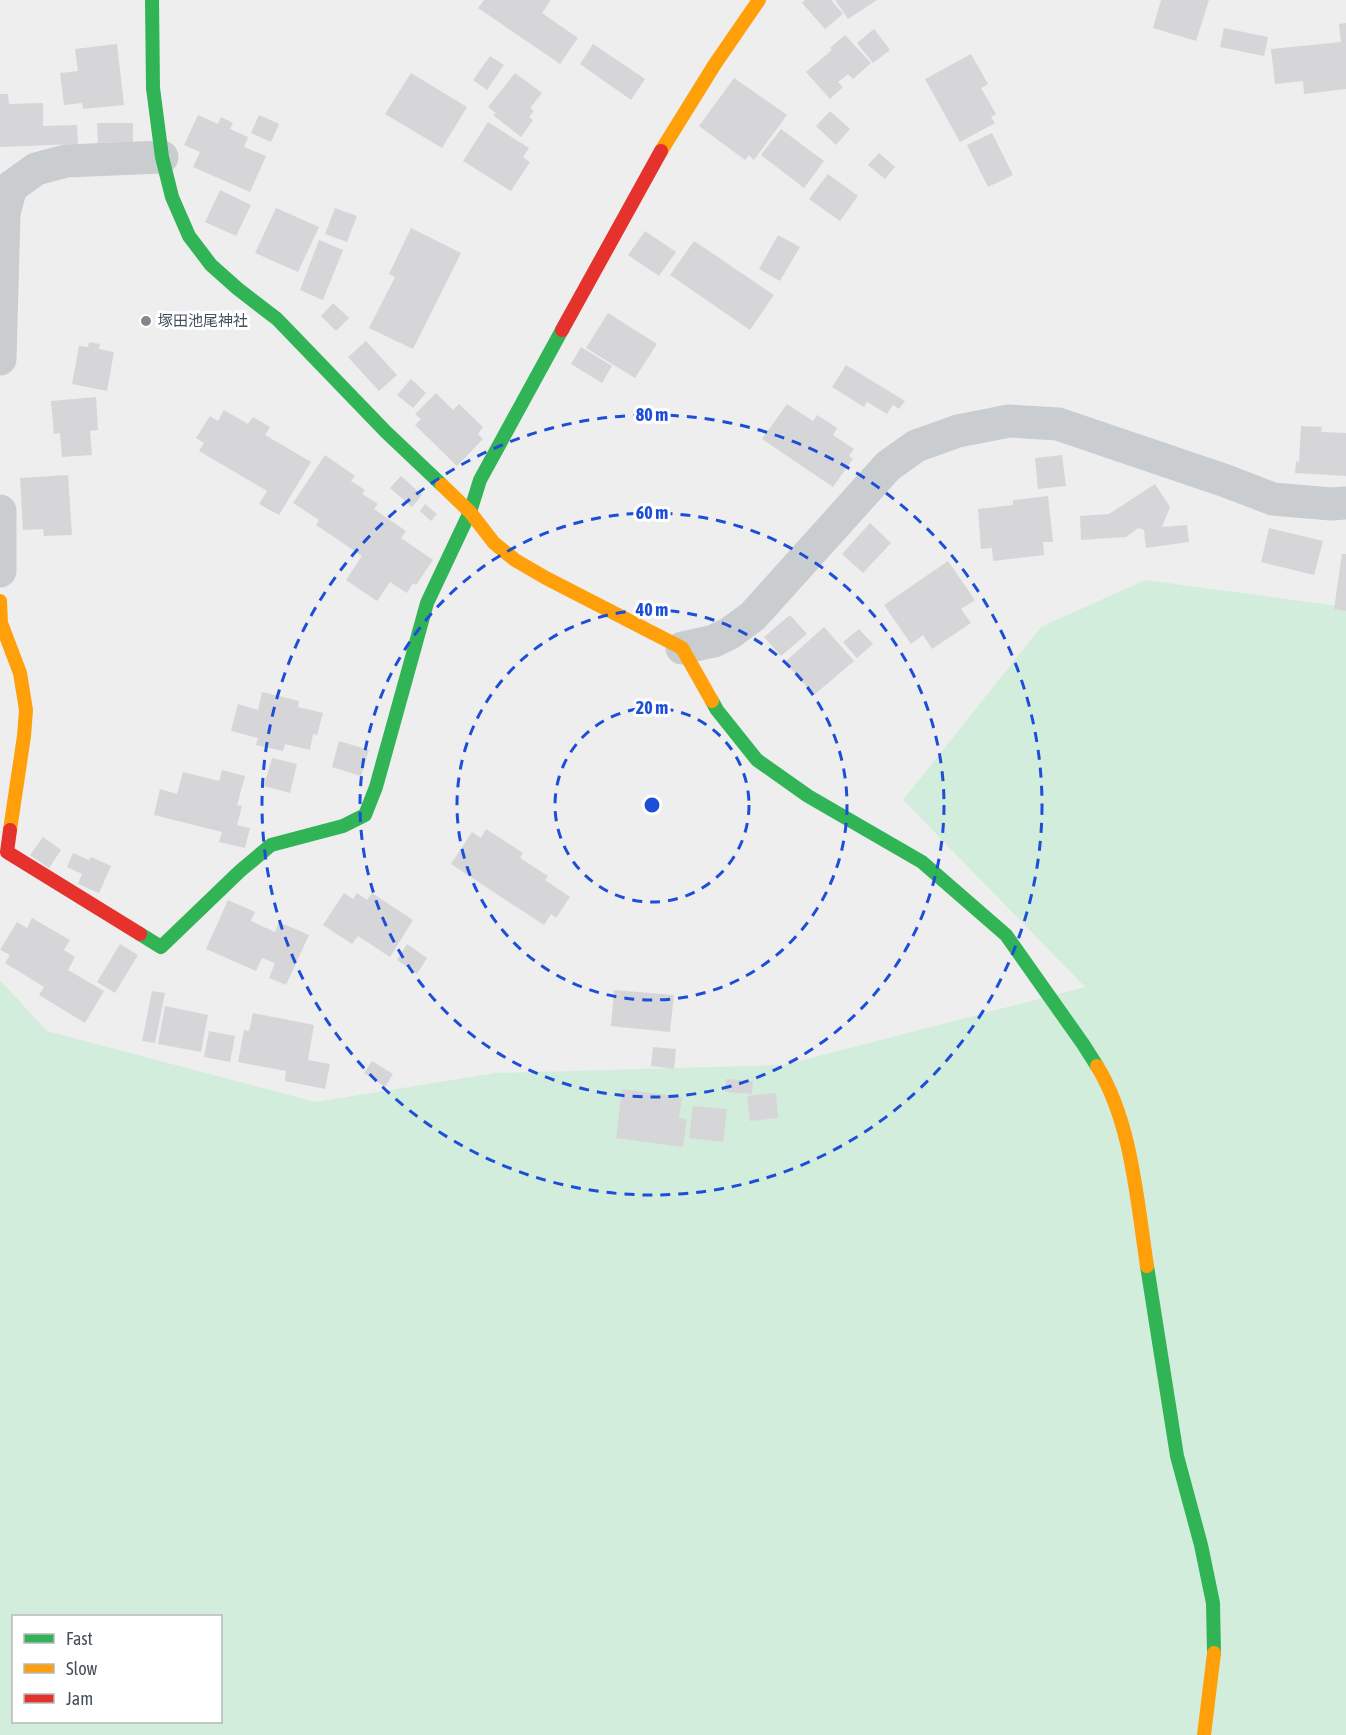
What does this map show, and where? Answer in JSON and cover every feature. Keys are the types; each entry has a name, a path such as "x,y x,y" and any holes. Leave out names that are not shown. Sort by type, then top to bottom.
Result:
{"street":[{"path":"152,0 153,88 162,157 172,197 189,236 211,265 277,319 386,432 470,512 494,543 515,560 546,578 682,648 717,710 757,760 808,796 922,862 1006,935 1083,1044 1106,1081 1123,1125 1177,1456 1201,1545 1213,1603 1214,1652 1204,1735"},
{"path":"0,600 1,622 20,673 26,710 7,852 161,947 240,871 272,845 343,826 364,814 376,788 427,603 470,512 480,480 663,147 715,64 759,0"},
{"path":"0,359 4,213 11,187 36,169 66,161 162,157"},
{"path":"682,648 714,641 730,633 753,616 888,466 916,446 958,431 1009,421 1058,424 1274,499 1346,504"},
{"path":"0,511 0,571"}],"green space":[{"path":"1145,580 1346,607 1346,1735 0,1735 0,980 47,1031 316,1102 495,1073 784,1065 1085,987 903,800 1041,627"}],"building":[{"path":"484,0 551,0 542,13 578,38 560,64 478,8"},
{"path":"805,0 831,0 843,14 825,29 802,3"},
{"path":"835,0 877,0 848,19"},
{"path":"1161,0 1209,0 1196,41 1153,28"},
{"path":"1346,23 1346,89 1304,94 1303,81 1275,84 1271,49 1341,42 1339,24"},
{"path":"1224,28 1268,37 1264,56 1220,47"},
{"path":"874,29 890,50 873,63 857,43"},
{"path":"845,35 871,63 853,79 848,74 838,82 843,87 830,99 806,72 832,50 830,48"},
{"path":"117,44 124,105 83,109 82,103 64,105 60,73 78,71 75,49"},
{"path":"593,44 645,79 631,100 580,64"},
{"path":"971,54 988,84 981,88 996,114 991,117 995,123 960,142 925,79"},
{"path":"490,56 504,65 487,90 473,80"},
{"path":"411,73 467,107 442,148 385,114"},
{"path":"515,73 542,93 530,108 534,111 529,117 533,120 521,137 493,115 496,113 488,107"},
{"path":"734,78 787,115 754,160 749,155 745,160 699,126"},
{"path":"0,94 8,94 9,104 43,103 43,126 77,125 78,144 0,147"},
{"path":"830,111 850,129 836,145 816,126"},
{"path":"198,115 218,124 221,117 233,123 230,129 248,137 244,147 266,156 250,192 193,167 200,152 184,145"},
{"path":"259,115 279,124 271,142 251,133"},
{"path":"488,122 529,148 523,157 530,162 511,191 463,161"},
{"path":"97,123 133,123 133,142 98,143"},
{"path":"781,129 824,161 804,188 761,155"},
{"path":"992,133 1013,175 988,187 967,145"},
{"path":"879,153 895,167 885,179 868,165"},
{"path":"828,174 858,196 840,221 809,199"},
{"path":"220,190 251,205 236,236 205,222"},
{"path":"276,208 319,227 298,272 255,253"},
{"path":"335,208 357,216 347,242 325,234"},
{"path":"411,228 461,253 413,349 369,328 395,277 389,274"},
{"path":"645,231 676,252 659,276 628,255"},
{"path":"778,235 800,247 780,281 759,269"},
{"path":"319,240 343,250 323,300 300,290"},
{"path":"694,241 774,295 750,330 670,275"},
{"path":"333,303 349,318 336,331 321,316"},
{"path":"608,313 657,344 635,378 586,348"},
{"path":"366,341 397,375 379,391 348,357"},
{"path":"89,342 100,344 99,349 114,352 107,391 72,384 79,346 88,347"},
{"path":"581,347 612,366 602,383 571,364"},
{"path":"846,365 905,401 899,409 893,405 887,414 867,402 864,407 832,387"},
{"path":"411,379 426,393 413,408 397,395"},
{"path":"436,393 453,410 459,404 483,427 478,434 483,439 457,466 415,425 421,419 415,414"},
{"path":"96,397 98,430 90,431 92,455 62,457 60,433 54,434 51,401"},
{"path":"787,404 813,421 817,415 837,428 833,435 854,449 849,456 853,459 833,487 762,439"},
{"path":"224,410 248,424 253,417 270,427 265,435 311,462 279,515 259,504 267,491 199,451 204,443 196,438 210,416 218,421"},
{"path":"1301,426 1322,427 1321,432 1346,433 1346,476 1295,473 1296,461 1299,462"},
{"path":"325,455 355,476 351,481 365,490 362,494 378,504 374,509 406,531 401,538 433,560 416,585 413,583 407,593 390,582 377,601 346,580 362,556 316,525 319,520 293,503"},
{"path":"1062,455 1066,486 1038,489 1035,458"},
{"path":"68,475 72,535 44,536 43,529 23,530 20,478"},
{"path":"401,476 422,495 412,507 390,488"},
{"path":"1155,484 1170,507 1162,527 1187,525 1189,542 1146,548 1144,530 1138,528 1126,537 1081,540 1080,516 1109,514"},
{"path":"1048,496 1053,542 1043,542 1044,555 993,561 992,548 981,549 978,509 1013,505 1013,500"},
{"path":"425,504 437,514 431,521 420,511"},
{"path":"870,523 891,543 863,573 842,554"},
{"path":"1269,528 1323,541 1314,575 1261,562"},
{"path":"1342,554 1346,554 1346,611 1334,609"},
{"path":"948,561 975,600 961,609 971,623 932,649 923,635 911,644 884,605"},
{"path":"790,615 807,634 781,656 764,637"},
{"path":"824,627 854,661 814,695 785,662"},
{"path":"859,629 873,644 857,658 843,642"},
{"path":"262,692 299,701 298,707 323,713 317,735 313,734 310,750 285,744 283,751 256,745 258,738 231,731 238,704 258,710"},
{"path":"339,741 369,750 361,776 332,767"},
{"path":"272,758 297,764 290,793 264,786"},
{"path":"222,770 245,776 237,805 242,806 237,825 250,828 245,848 219,842 222,832 154,815 160,789 177,794 183,772 219,781"},
{"path":"486,829 523,853 520,858 548,876 545,880 570,897 556,918 551,914 544,925 451,864 472,832 481,838"},
{"path":"43,837 61,850 49,868 30,855"},
{"path":"73,853 89,860 91,857 111,866 99,893 78,884 82,874 67,867"},
{"path":"344,893 353,899 357,893 367,900 372,893 413,920 390,957 358,936 352,944 323,925"},
{"path":"228,900 255,912 251,921 275,932 279,922 309,935 286,985 269,978 275,963 262,958 256,971 206,949"},
{"path":"32,918 70,940 64,950 75,957 68,970 104,991 85,1023 39,995 44,987 5,963 10,955 0,950 17,922 27,928"},
{"path":"120,944 138,955 115,993 97,982"},
{"path":"407,944 427,958 417,974 397,960"},
{"path":"614,990 674,995 670,1032 611,1026"},
{"path":"152,991 165,993 155,1043 142,1041"},
{"path":"165,1006 208,1015 201,1052 158,1044"},
{"path":"253,1013 314,1025 308,1060 330,1064 325,1089 285,1081 286,1071 238,1062 244,1030 249,1031"},
{"path":"209,1031 235,1036 230,1062 204,1057"},
{"path":"653,1047 676,1049 674,1069 651,1066"},
{"path":"372,1061 393,1074 385,1087 364,1073"},
{"path":"726,1079 753,1081 752,1094 725,1092"},
{"path":"622,1089 682,1097 679,1118 687,1119 683,1147 616,1138"},
{"path":"776,1093 778,1118 750,1121 747,1096"},
{"path":"693,1106 727,1109 723,1142 689,1138"}],"traffic: fast":[{"path":"152,0 153,88 162,157 172,197 189,236 211,265 277,319 386,432 442,485"},
{"path":"140,934 161,947 240,871 271,845 343,826 365,815 376,787 427,603 470,512 480,480 562,330"},
{"path":"712,701 757,760 808,796 922,862 1006,935 1097,1066"},
{"path":"1147,1266 1177,1456 1201,1545 1213,1603 1214,1653"}],"traffic: slow":[{"path":"661,151 715,64 759,0"},
{"path":"442,485 470,512 494,543 515,560 682,648 712,701"},
{"path":"0,601 1,623 20,673 26,710 10,830"},
{"path":"1097,1066 1109,1088 1126,1137 1147,1266"},
{"path":"1204,1735 1214,1653"}],"traffic: jam":[{"path":"562,330 661,151"},
{"path":"10,830 7,852 140,934"}],"place":[{"name":"塚田池尾神社","path":"146,321"}]}
